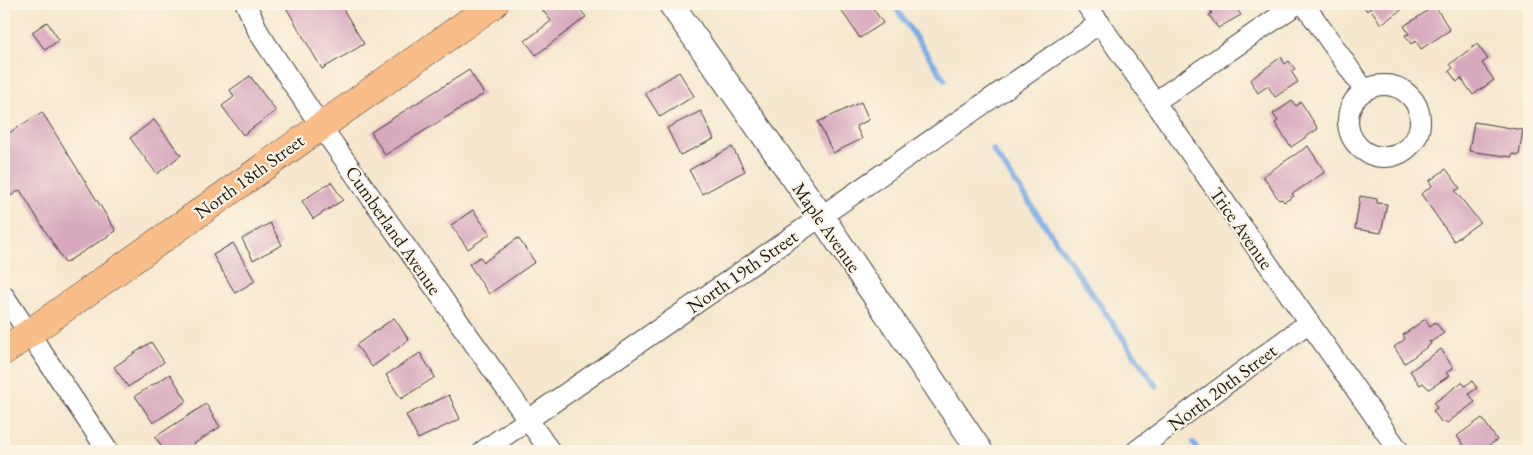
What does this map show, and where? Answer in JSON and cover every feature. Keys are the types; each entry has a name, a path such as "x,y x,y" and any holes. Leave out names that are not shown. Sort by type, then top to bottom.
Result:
{"main road":[{"name":"North 18th Street","path":"4,350 320,125 494,4"}],"street":[{"name":"Cumberland Avenue","path":"246,4 259,33 320,125 550,451"},
{"name":"Maple Avenue","path":"672,4 821,216 980,451"},
{"name":"Trice Avenue","path":"1086,4 1399,451"},
{"path":"1155,102 1297,4"},
{"path":"1304,4 1365,91"},
{"name":"North 19th Street","path":"483,451 1100,23"},
{"path":"4,296 108,451"},
{"name":"North 20th Street","path":"1136,451 1308,323"}],"building":[{"path":"284,4 340,4 364,44 322,69"},
{"path":"538,4 576,4 586,17 536,55 525,41 551,21"},
{"path":"837,4 870,4 883,23 860,38"},
{"path":"1205,4 1245,4 1237,9 1241,15 1218,28 1209,15 1212,13"},
{"path":"1362,4 1410,4 1381,24 1370,8 1367,11"},
{"path":"1435,6 1450,30 1421,49 1416,41 1411,44 1405,35 1409,34 1404,26"},
{"path":"47,22 59,40 45,50 32,32"},
{"path":"1477,44 1488,59 1482,63 1494,80 1473,95 1461,78 1457,82 1449,71 1453,68 1450,64"},
{"path":"1281,57 1285,64 1289,61 1295,69 1291,71 1298,82 1275,97 1268,86 1258,93 1250,80"},
{"path":"469,70 484,94 385,155 371,132"},
{"path":"679,72 694,96 660,117 645,93"},
{"path":"250,76 276,111 243,135 222,106 234,97 230,90"},
{"path":"1292,101 1296,106 1301,102 1318,129 1291,147 1275,123 1278,121 1273,114"},
{"path":"861,102 869,120 856,126 862,139 833,153 818,122"},
{"path":"701,111 714,139 680,155 667,128"},
{"path":"42,112 116,231 65,263 20,190 4,200 4,136"},
{"path":"154,120 181,155 157,174 130,138"},
{"path":"1474,122 1523,130 1519,155 1512,154 1512,157 1469,151"},
{"path":"1308,146 1325,172 1292,194 1294,196 1284,202 1282,199 1279,200 1263,176"},
{"path":"732,147 745,171 702,194 689,170"},
{"path":"1446,169 1460,188 1455,191 1480,222 1454,241 1421,194 1432,186 1429,181"},
{"path":"331,182 343,200 313,219 302,201"},
{"path":"1360,196 1377,199 1377,203 1387,204 1381,233 1355,229"},
{"path":"473,210 490,234 468,249 451,225"},
{"path":"270,223 282,245 253,260 242,239"},
{"path":"518,238 535,262 489,294 469,264 480,257 484,262"},
{"path":"233,243 255,281 235,293 213,255"},
{"path":"394,318 409,340 372,367 356,345"},
{"path":"1425,319 1430,326 1435,322 1444,333 1431,342 1429,341 1431,344 1405,363 1394,347 1405,339 1403,335"},
{"path":"151,342 164,362 128,387 114,367"},
{"path":"1441,349 1453,368 1446,373 1449,376 1429,389 1423,383 1420,385 1410,371"},
{"path":"420,353 435,377 401,399 386,375"},
{"path":"170,374 187,401 153,423 135,396"},
{"path":"1472,381 1477,388 1469,394 1475,402 1447,423 1445,421 1442,423 1433,411 1437,408 1434,403 1462,382 1465,386"},
{"path":"449,395 460,419 418,439 406,415"},
{"path":"206,404 220,427 183,451 165,451 155,437"},
{"path":"1482,418 1497,440 1481,451 1468,451 1457,436"}],"waterway":[{"path":"893,4 945,80"},
{"path":"993,150 1156,386"},
{"path":"1193,443 1199,451"}]}
